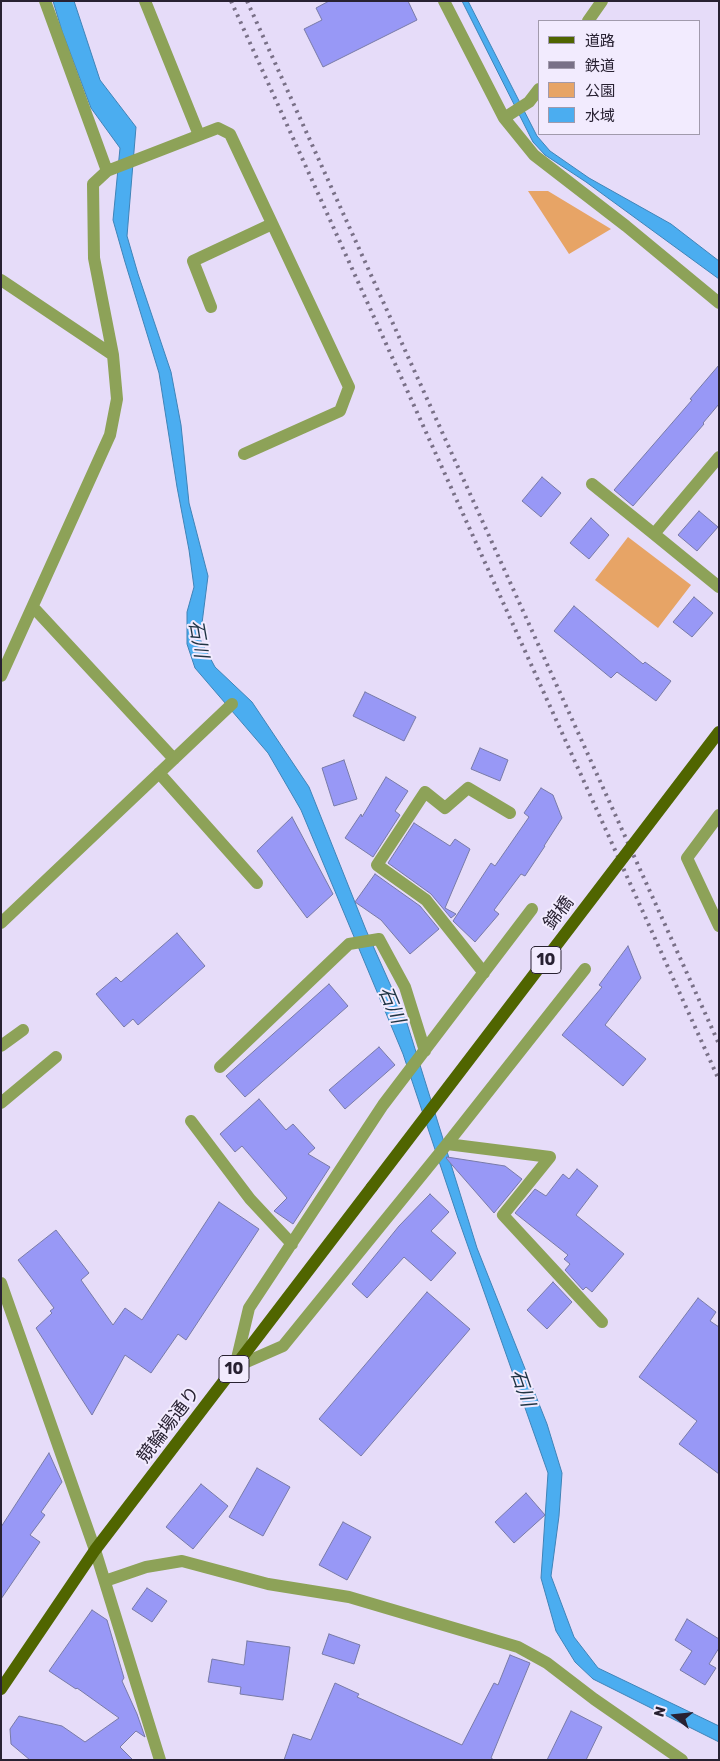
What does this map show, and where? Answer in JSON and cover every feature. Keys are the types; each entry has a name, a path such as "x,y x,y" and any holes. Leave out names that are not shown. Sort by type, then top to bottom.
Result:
{"main road":[{"name":"錦橋","path":"372,1188 719,732"},
{"name":"競輪場通り","path":"1,1689 95,1550 372,1188"}],"street":[{"path":"45,1 107,171"},
{"path":"145,1 200,135"},
{"path":"444,1 504,118 534,156 626,226 719,303"},
{"path":"589,20 602,1"},
{"path":"504,118 529,102 538,90"},
{"path":"1,676 110,435 117,399 113,355 94,258 93,184 107,171 218,128 230,134 349,387 340,412 244,454"},
{"path":"211,307 193,261 272,224"},
{"path":"1,280 113,355"},
{"path":"654,534 719,457"},
{"path":"592,484 719,587"},
{"path":"33,606 174,759"},
{"path":"1,923 232,704"},
{"path":"159,773 257,883"},
{"path":"484,973 426,900 377,866 425,792 445,808 468,788 510,813"},
{"path":"719,815 687,858 719,926"},
{"path":"235,1367 250,1308 383,1105 532,910"},
{"path":"220,1067 349,944 379,939 405,987 425,1051"},
{"path":"235,1367 283,1346 586,969"},
{"path":"1,1046 23,1030"},
{"path":"1,1103 56,1058"},
{"path":"191,1121 250,1199 292,1244"},
{"path":"447,1144 550,1156 503,1215 602,1322"},
{"path":"1,1283 95,1550 160,1760"},
{"path":"105,1581 146,1567 182,1561 268,1584 348,1596 518,1647 547,1663 594,1699 682,1760"}],"green space":[{"path":"528,191 548,191 611,229 569,254"},
{"path":"628,537 691,585 658,628 595,580"}],"water":[{"name":"石川","path":"53,1 74,1 100,80 136,127 127,236 171,372 181,425 189,503 208,576 200,639 215,667 252,702 309,787 366,930 406,1020 477,1248 547,1424 562,1473 559,1516 551,1576 574,1637 598,1668 719,1726 719,1742 593,1679 575,1662 556,1631 541,1578 548,1473 458,1218 403,1054 301,810 268,753 195,668 187,644 187,612 194,587 159,373 113,220 120,148 91,108 62,31"},
{"path":"462,1 468,1 537,136 550,151 589,178 671,224 719,261 719,279 586,182 545,155 533,142"}],"building":[{"path":"329,1 408,1 417,20 323,67 304,29 322,20 316,8"},
{"path":"719,365 719,404 633,506 614,490 692,400 690,399"},
{"path":"542,477 561,493 541,517 522,501"},
{"path":"699,511 718,527 697,551 678,535"},
{"path":"591,518 609,535 589,559 570,543"},
{"path":"694,597 713,613 692,637 673,622"},
{"path":"574,606 643,664 645,662 671,681 656,701 617,672 611,678 554,631"},
{"path":"365,692 416,717 404,741 353,716"},
{"path":"480,748 508,760 500,781 471,769"},
{"path":"344,760 357,799 334,806 322,768"},
{"path":"386,777 408,791 395,811 400,815 373,857 345,838 361,814 362,817"},
{"path":"541,788 553,795 562,818 525,876 521,874 494,910 499,914 475,942 453,921 491,863 495,866 529,817 524,813"},
{"path":"292,817 333,894 307,918 257,851"},
{"path":"414,823 450,846 455,839 470,849 445,908 456,914 451,918 431,894 388,863"},
{"path":"375,874 420,906 439,929 410,954 381,920 355,902"},
{"path":"177,933 205,966 138,1025 133,1019 124,1027 96,994 116,977 121,982"},
{"path":"628,946 641,978 605,1025 646,1059 623,1086 562,1035 602,987 599,985"},
{"path":"329,984 348,1006 245,1097 226,1076"},
{"path":"379,1047 395,1065 345,1109 329,1090"},
{"path":"259,1099 286,1130 293,1124 315,1148 308,1154 330,1167 293,1224 274,1211 287,1198 242,1146 235,1152 220,1134"},
{"path":"447,1157 505,1166 522,1179 494,1213"},
{"path":"577,1169 598,1186 576,1215 624,1254 592,1292 586,1287 583,1290 565,1270 570,1264 564,1259 568,1255 515,1213 535,1189 546,1196 563,1174 569,1179"},
{"path":"430,1194 449,1212 431,1231 456,1253 431,1281 404,1257 367,1298 352,1284 399,1226"},
{"path":"219,1202 259,1229 186,1340 178,1334 151,1373 125,1355 92,1415 36,1328 52,1313 50,1311 54,1308 18,1260 56,1230 89,1273 81,1280 113,1325 125,1308 142,1320"},
{"path":"553,1282 572,1302 547,1329 527,1310"},
{"path":"427,1292 470,1329 361,1456 319,1419"},
{"path":"698,1298 716,1312 710,1321 719,1327 719,1474 679,1444 697,1421 639,1377"},
{"path":"49,1453 62,1482 41,1512 45,1515 30,1535 40,1542 1,1599 1,1527"},
{"path":"257,1468 290,1487 263,1536 229,1517"},
{"path":"201,1484 228,1506 193,1549 166,1527"},
{"path":"526,1493 545,1515 514,1543 495,1522"},
{"path":"343,1522 371,1537 347,1580 319,1565"},
{"path":"147,1588 167,1601 152,1622 132,1609"},
{"path":"92,1610 107,1620 124,1678 122,1681 145,1737 136,1731 120,1747 133,1760 30,1760 11,1744 10,1729 19,1716 62,1726 85,1742 119,1718 49,1671"},
{"path":"687,1619 719,1639 719,1648 709,1664 716,1668 705,1685 680,1670 692,1651 675,1640"},
{"path":"329,1634 360,1645 354,1664 322,1654"},
{"path":"247,1641 290,1647 283,1700 240,1694 241,1687 208,1682 212,1659 244,1665"},
{"path":"510,1655 530,1663 491,1758 494,1760 284,1760 293,1734 311,1740 335,1683 359,1694 357,1697 462,1745 494,1683 498,1685"},
{"path":"571,1711 602,1727 586,1760 547,1760"}],"railway":[{"path":"231,1 719,1080"},
{"path":"247,1 719,1044"}]}
